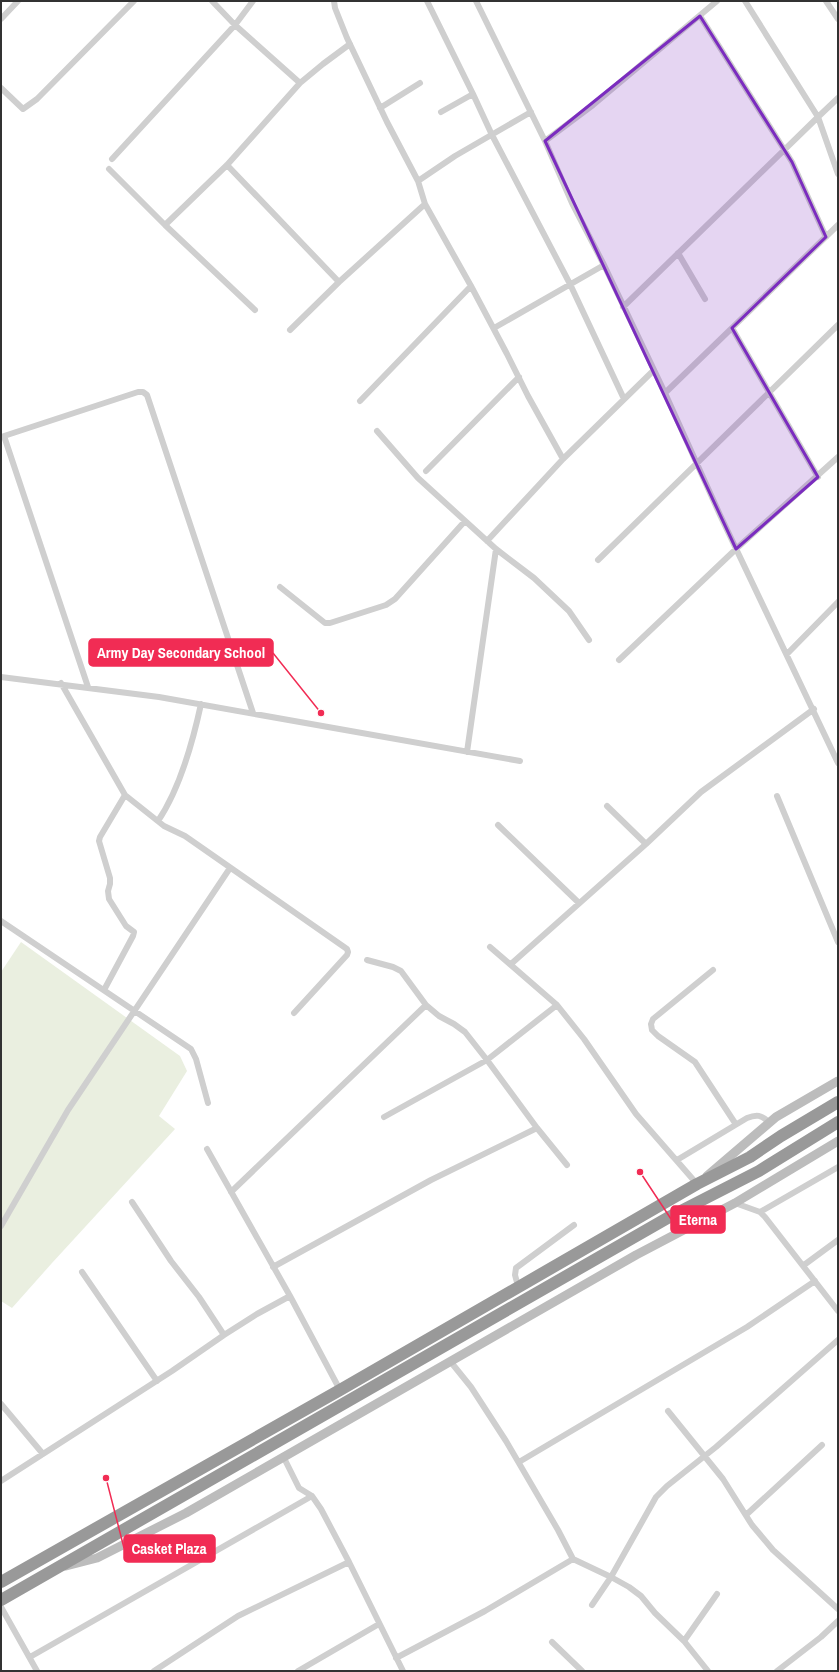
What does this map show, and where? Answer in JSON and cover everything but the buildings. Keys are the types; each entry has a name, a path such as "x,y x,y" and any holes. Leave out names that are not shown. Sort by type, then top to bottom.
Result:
{"highway":[{"path":"1,1582 340,1390 697,1184 750,1156 838,1102"},
{"path":"1,1600 671,1216 759,1171 838,1122"}],"main road":[{"path":"697,1184 769,1122 838,1081"},
{"path":"53,1570 97,1558 186,1513 283,1456 636,1255 734,1203 838,1141"}],"street":[{"path":"1,18 18,1"},
{"path":"1,88 23,109 37,100 134,1"},
{"path":"212,1 235,25 300,83"},
{"path":"112,159 235,25 253,1"},
{"path":"334,1 350,44 380,108 418,181 426,204 494,328 563,459"},
{"path":"427,1 492,135 570,284 624,399"},
{"path":"476,1 545,141 572,203 604,264 736,549 814,709 838,763"},
{"path":"545,141 593,104 718,1"},
{"path":"745,1 818,117 838,174"},
{"path":"826,1 838,20"},
{"path":"700,16 792,162 826,237"},
{"path":"165,225 227,164 300,83 350,44"},
{"path":"380,108 420,83"},
{"path":"441,112 473,94"},
{"path":"623,307 678,253 705,229 838,98"},
{"path":"418,181 455,156 531,112"},
{"path":"227,164 339,282"},
{"path":"109,169 165,225 256,310"},
{"path":"290,330 339,282 426,204"},
{"path":"665,393 838,225"},
{"path":"678,253 705,299"},
{"path":"494,328 604,264"},
{"path":"360,401 471,286"},
{"path":"598,560 838,325"},
{"path":"732,328 818,477"},
{"path":"487,541 563,459 654,370"},
{"path":"426,471 519,377"},
{"path":"88,687 3,436 138,392 147,395 253,713"},
{"path":"378,431 418,478 487,541 534,578 568,611 589,640"},
{"path":"619,660 736,549 818,477 838,457"},
{"path":"280,587 325,623 330,623 386,605 395,599 465,521"},
{"path":"467,752 496,548"},
{"path":"787,654 838,602"},
{"path":"1,677 88,687 201,704 520,761"},
{"path":"61,684 125,795 158,821 185,836 347,949 348,952 294,1013"},
{"path":"158,821 168,806 194,736 201,704"},
{"path":"511,964 646,844 701,792 814,709"},
{"path":"104,990 134,932 126,926 109,899 108,891 110,878 99,841 125,795"},
{"path":"777,796 838,942"},
{"path":"607,806 646,844"},
{"path":"498,825 579,903"},
{"path":"1,1226 68,1110 230,868"},
{"path":"1,920 191,1049 196,1059 208,1103"},
{"path":"490,947 557,1005 584,1039 636,1114 697,1184"},
{"path":"367,960 393,967 401,971 426,1005 439,1016 465,1032 537,1128 567,1165"},
{"path":"713,970 653,1018 651,1024 652,1030 658,1036 695,1062 735,1124"},
{"path":"231,1192 426,1005"},
{"path":"384,1117 487,1060 557,1005"},
{"path":"677,1160 735,1124 755,1115 762,1115 769,1122"},
{"path":"273,1267 431,1180 537,1128"},
{"path":"207,1149 290,1296 340,1390"},
{"path":"760,1212 838,1167"},
{"path":"132,1202 171,1262 199,1297 224,1335"},
{"path":"734,1203 760,1212 766,1217 838,1311"},
{"path":"518,1286 514,1275 516,1268 574,1225"},
{"path":"804,1265 838,1240"},
{"path":"82,1272 157,1381"},
{"path":"519,1462 747,1327 815,1281"},
{"path":"1,1481 157,1381 224,1335 257,1314 290,1296"},
{"path":"592,1605 611,1577 656,1497 838,1340"},
{"path":"450,1361 471,1387 519,1462 573,1559 611,1577 641,1596 655,1613 684,1641 708,1671"},
{"path":"1,1404 43,1454"},
{"path":"668,1411 723,1479 752,1524 773,1550 838,1609"},
{"path":"746,1515 822,1445"},
{"path":"283,1456 299,1488 312,1496 349,1562 403,1671"},
{"path":"30,1657 312,1496"},
{"path":"396,1658 485,1611 573,1559"},
{"path":"154,1671 238,1616 349,1562"},
{"path":"684,1641 717,1594"},
{"path":"1,1608 37,1671"},
{"path":"777,1671 821,1637 838,1621"},
{"path":"298,1671 379,1624"},
{"path":"552,1642 582,1671"}],"highlighted area":[{"path":"700,16 792,162 826,237 732,328 818,477 736,549 545,141"}],"shaded area":[{"path":"21,942 180,1056 187,1071 159,1116 175,1129 12,1308 1,1301 1,972"}],"place":[{"name":"Army Day Secondary School","path":"321,713"},
{"name":"Eterna","path":"640,1172"},
{"name":"Casket Plaza","path":"106,1478"}]}
